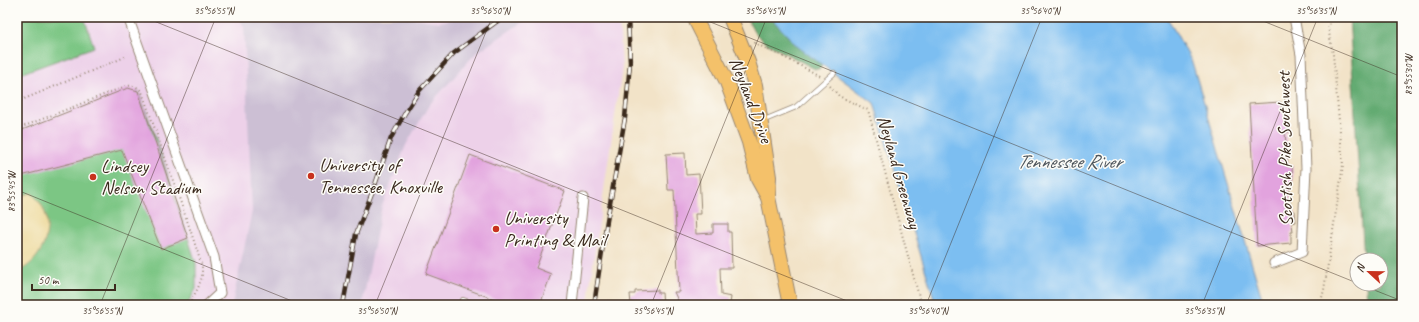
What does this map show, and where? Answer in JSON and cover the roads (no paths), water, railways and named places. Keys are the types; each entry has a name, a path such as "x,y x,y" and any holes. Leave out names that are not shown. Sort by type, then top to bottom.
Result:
{"main road":[{"name":"Neyland Drive","path":"694,17 727,82 748,142 758,179 768,197"},
{"name":"Neyland Drive","path":"730,17 748,62 755,85 770,178 768,197 790,305"}],"street":[{"path":"128,17 214,257 220,293 207,305"},
{"name":"Scottish Pike Southwest","path":"1274,263 1302,252 1306,168 1301,55 1294,17"},
{"path":"572,305 583,198"}],"lane":[{"path":"761,122 796,107 834,73"},
{"path":"462,300 477,305"}],"water":[{"name":"Tennessee River","path":"770,17 1167,17 1192,62 1264,305 936,305 874,103 798,47"}],"railway":[{"path":"343,305 356,234 391,138 419,91 454,53 503,17"},
{"path":"594,305 625,118 630,63 628,17"}],"place":[{"name":"University of Tennessee, Knoxville","path":"311,176"},
{"name":"Lindsey Nelson Stadium","path":"93,177"},
{"name":"University Printing & Mail","path":"496,229"}]}
